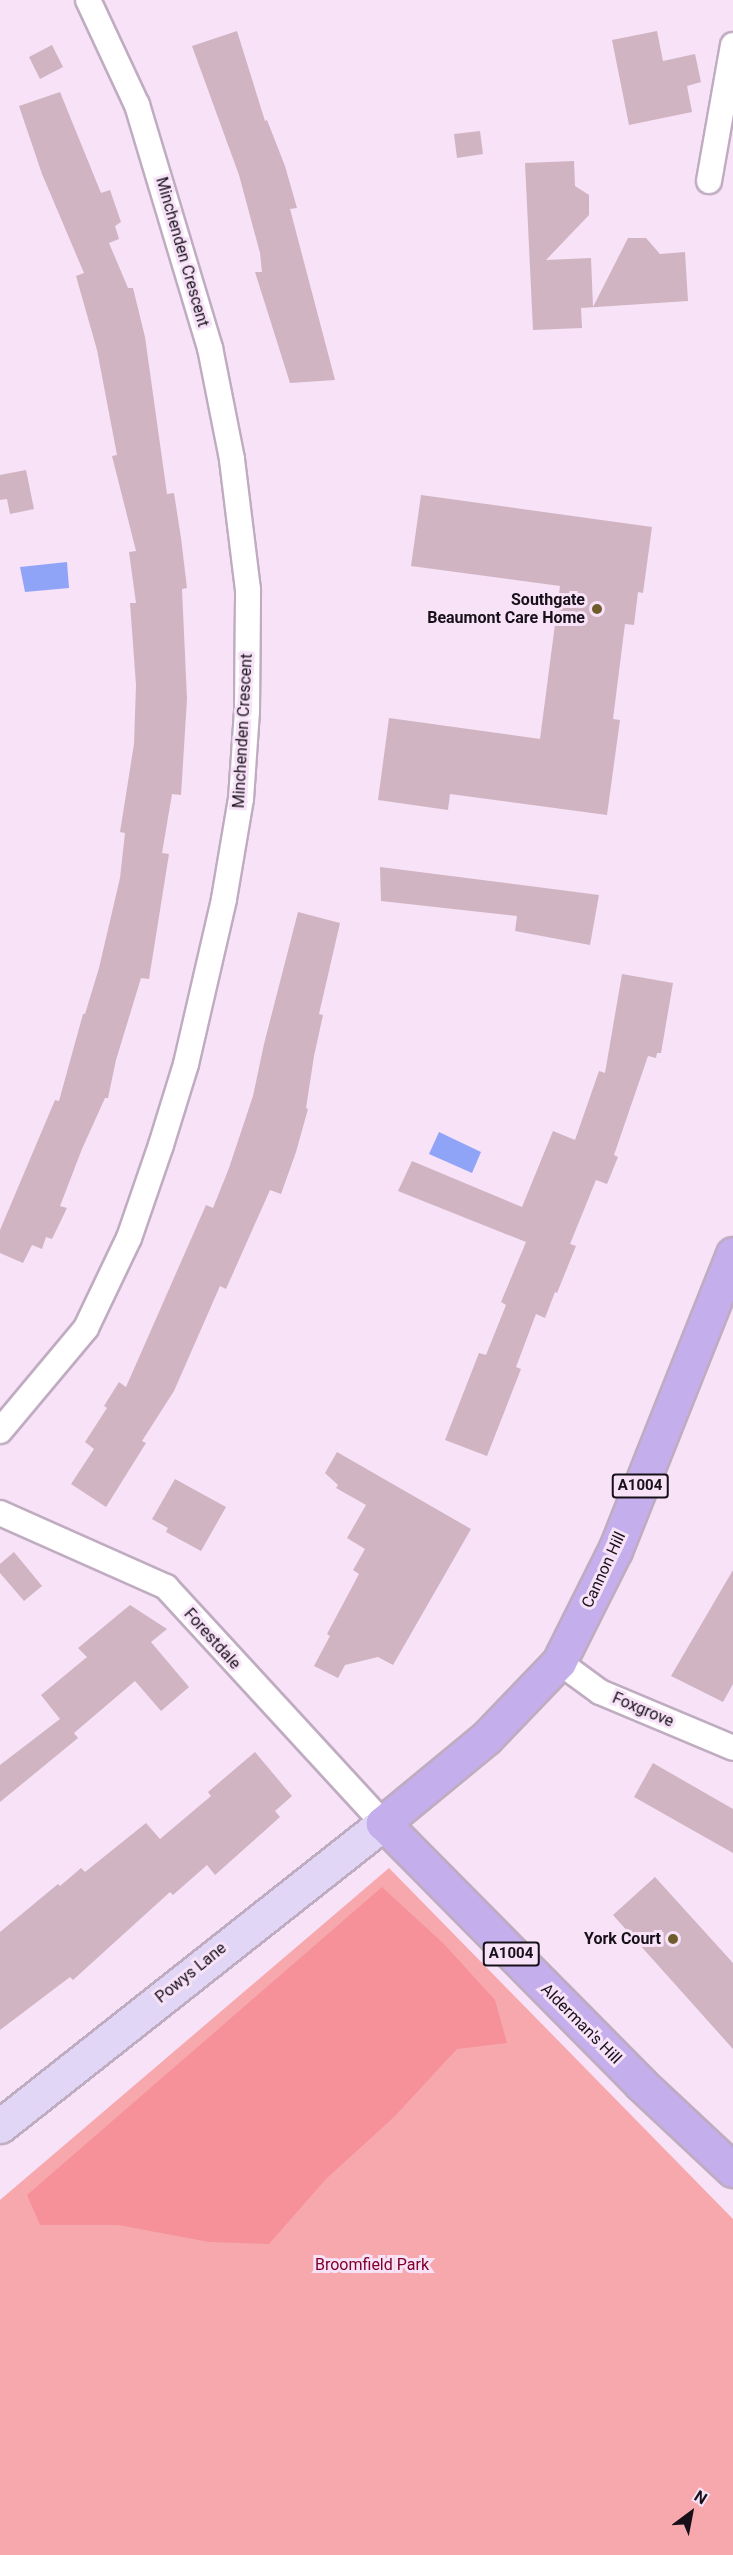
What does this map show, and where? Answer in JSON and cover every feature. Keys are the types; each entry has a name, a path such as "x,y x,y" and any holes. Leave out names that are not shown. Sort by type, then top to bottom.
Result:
{"main road":[{"name":"Cannon Hill","path":"383,1823 486,1738 559,1662 615,1550 733,1254"},
{"name":"Powys Lane","path":"0,2126 383,1823"},
{"name":"Alderman's Hill","path":"383,1823 633,2076 733,2170"}],"street":[{"name":"Minchenden Crescent","path":"0,1431 86,1328 129,1238 161,1145 186,1064 224,899 241,799 247,712 248,590 232,459 210,348 137,105 88,0"},
{"path":"709,181 733,45"},
{"name":"Forestdale","path":"0,1513 166,1587 383,1823"},
{"name":"Foxgrove","path":"559,1662 600,1692 733,1748"}],"green space":[{"name":"Broomfield Park","path":"389,1868 733,2219 733,2555 0,2555 0,2200"}],"shaded area":[{"path":"382,1887 444,1944 495,2000 507,2043 457,2049 394,2117 326,2179 269,2244 209,2242 118,2225 40,2225 27,2195"}],"water":[{"path":"67,562 69,588 25,592 20,567"},
{"path":"439,1132 481,1152 472,1173 429,1154"}],"building":[{"path":"237,31 265,121 267,120 285,166 297,208 290,209 335,380 290,383 255,272 262,272 260,253 239,175 192,46"},
{"path":"657,31 663,61 695,54 701,82 687,86 692,112 629,125 612,40"},
{"path":"52,45 63,67 40,79 29,57"},
{"path":"60,92 101,193 110,190 121,222 115,226 119,239 109,243 128,288 133,288 145,337 167,494 174,493 181,538 187,588 182,589 187,699 181,795 172,794 162,853 169,854 149,979 141,978 116,1060 108,1098 105,1098 82,1149 60,1206 67,1208 52,1239 46,1237 42,1249 32,1245 23,1263 0,1253 0,1230 55,1100 59,1101 83,1014 85,1014 99,968 120,878 125,833 120,832 134,744 136,685 130,603 136,603 129,552 136,551 112,456 117,455 97,350 76,276 84,273 42,174 19,106"},
{"path":"480,131 483,154 457,158 454,134"},
{"path":"574,161 575,186 589,195 589,215 546,260 591,258 593,307 628,238 646,238 660,254 685,252 688,301 581,308 582,328 533,330 525,163"},
{"path":"26,470 34,509 10,514 7,499 0,500 0,475"},
{"name":"Southgate Beaumont Care Home","path":"421,495 652,527 643,593 638,592 634,625 625,624 613,719 620,720 607,815 450,794 448,810 378,800 389,718 540,739 560,586 411,566"},
{"path":"380,867 599,895 590,945 515,931 517,916 381,901"},
{"path":"298,912 340,923 319,1014 323,1015 314,1056 306,1108 308,1109 296,1152 281,1194 270,1190 226,1289 220,1286 174,1391 142,1441 146,1443 106,1507 71,1484 94,1449 85,1442 107,1408 104,1406 119,1382 126,1387 206,1205 213,1208 229,1168 253,1096"},
{"path":"622,974 673,983 661,1053 657,1053 656,1058 648,1056 614,1155 618,1157 607,1184 596,1180 570,1244 576,1246 557,1293 555,1292 545,1318 536,1314 516,1367 521,1369 487,1456 445,1440 479,1353 486,1355 506,1305 501,1302 526,1242 398,1191 412,1161 522,1207 553,1131 575,1140 599,1071 605,1073"},
{"path":"337,1452 471,1529 393,1665 378,1657 345,1665 338,1678 314,1666 330,1636 327,1634 359,1574 353,1570 365,1549 347,1538 366,1505 336,1488 338,1485 325,1473"},
{"path":"175,1479 226,1507 201,1551 166,1532 168,1528 152,1519"},
{"path":"14,1552 42,1586 24,1601 0,1573 0,1564"},
{"path":"733,1570 733,1684 723,1702 671,1676"},
{"path":"130,1605 167,1629 151,1642 189,1687 161,1711 135,1681 74,1733 78,1738 0,1802 0,1765 60,1719 41,1695 87,1657 78,1648"},
{"path":"255,1752 292,1796 275,1811 280,1817 215,1875 207,1865 173,1895 170,1892 73,1980 70,1977 0,2030 0,1932 58,1884 60,1886 81,1868 85,1872 146,1823 160,1839 211,1796 208,1792"},
{"path":"653,1763 733,1809 733,1853 634,1797"},
{"name":"York Court","path":"655,1877 733,1963 733,2049 613,1915"}],"place":[{"name":"Southgate Beaumont Care Home","path":"597,609"},
{"name":"York Court","path":"673,1939"}]}
